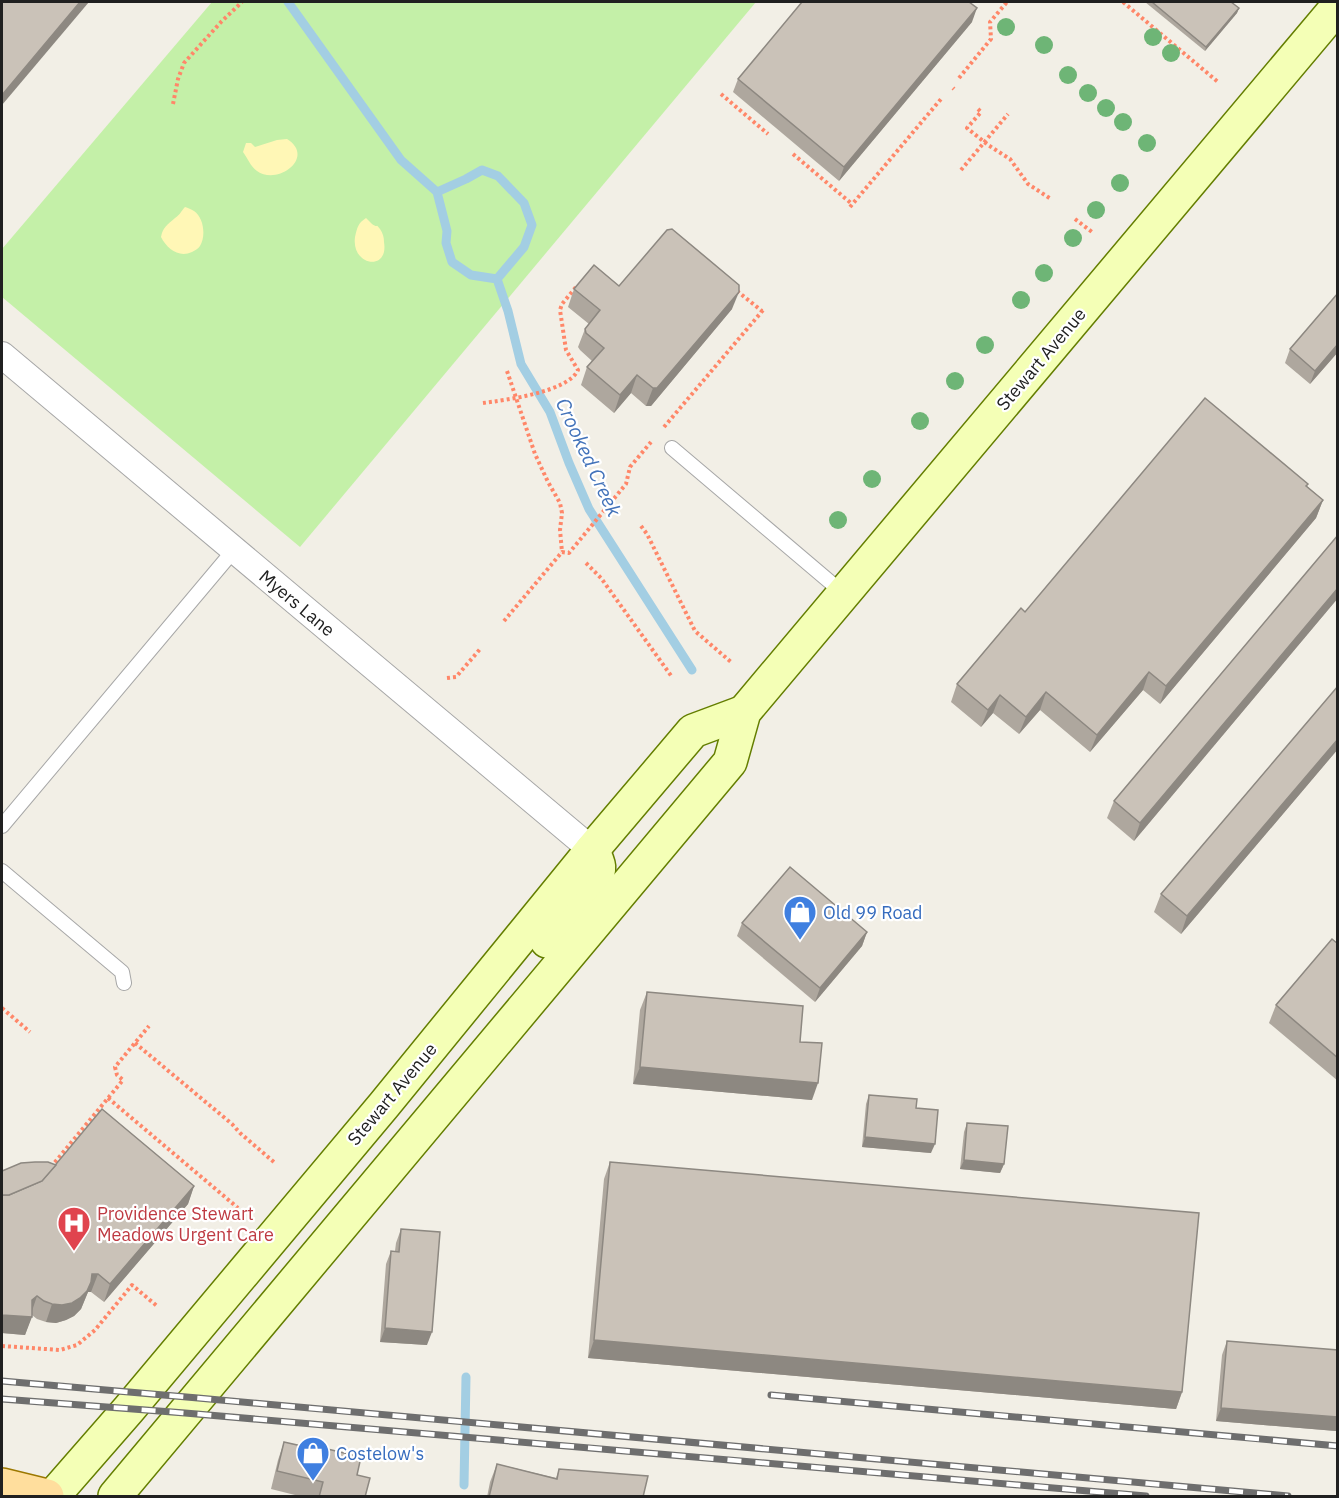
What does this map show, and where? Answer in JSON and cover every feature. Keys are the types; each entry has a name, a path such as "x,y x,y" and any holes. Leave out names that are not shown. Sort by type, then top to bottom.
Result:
{"main road":[{"name":"Stewart Avenue","path":"115,1497 730,762 744,712 1338,6"},
{"name":"Stewart Avenue","path":"53,1497 384,1105 592,850 693,731 744,712"},
{"path":"453,1094 489,1012 594,884 600,867 592,850"},
{"path":"2,1485 46,1497"}],"street":[{"name":"Myers Lane","path":"2,355 592,850"}],"lane":[{"path":"672,448 843,593"},
{"path":"2,826 234,550"},
{"path":"2,871 122,972 124,983"}],"path":[{"path":"173,104 184,63 242,2"},
{"path":"959,78 991,39 990,22 1007,2"},
{"path":"1123,2 1218,82"},
{"path":"721,94 768,134"},
{"path":"793,154 851,206 941,99"},
{"path":"978,109 981,112 967,128 1010,159 1028,184 1051,199"},
{"path":"961,170 1008,114"},
{"path":"1075,219 1092,232"},
{"path":"483,403 523,397 566,382 575,376 578,370 566,350 560,310 562,304 578,285"},
{"path":"661,430 763,310 735,289"},
{"path":"504,621 562,552 560,503 535,454 507,371"},
{"path":"562,552 569,552 626,484 630,467 654,439"},
{"path":"641,526 695,632 731,662"},
{"path":"586,563 601,578 672,677"},
{"path":"447,678 456,677 481,648"},
{"path":"2,1008 30,1032"},
{"path":"47,1171 123,1080 117,1075 115,1067 149,1026"},
{"path":"135,1043 275,1163"},
{"path":"108,1098 238,1208"},
{"path":"2,1346 60,1350 77,1345 95,1330 132,1285 157,1306"}],"green space":[{"path":"212,2 756,2 300,547 2,297 2,249"}],"sand":[{"path":"287,139 295,146 298,154 296,161 291,167 275,175 266,175 257,171 243,152 246,143 251,143 255,147"},
{"path":"185,207 193,210 200,218 203,232 199,247 183,254 170,249 161,237 166,226"},
{"path":"366,218 378,226 384,237 384,252 381,258 370,262 359,254 355,247 357,228"}],"building":[{"path":"2,2 80,2 2,95"},
{"path":"802,2 969,2 977,8 844,167 738,79"},
{"path":"1152,2 1231,2 1239,8 1206,47"},
{"path":"672,229 739,285 739,292 657,388 653,388 637,375 620,395 587,367 604,348 586,333 585,329 600,310 574,289 594,265 619,286 667,230"},
{"path":"1338,293 1338,344 1315,371 1290,349"},
{"path":"1205,398 1308,484 1306,486 1323,500 1166,686 1149,672 1097,735 1046,692 1026,717 1000,695 988,710 957,684 1021,608 1025,612"},
{"path":"1338,535 1338,588 1140,823 1114,801"},
{"path":"1338,686 1338,739 1187,916 1161,894"},
{"name":"Old 99 Road","path":"790,867 867,932 820,988 742,923"},
{"path":"1332,939 1338,944 1338,1058 1276,1005"},
{"path":"647,992 803,1006 800,1042 822,1043 818,1083 640,1067"},
{"path":"869,1095 917,1099 916,1108 938,1110 935,1144 865,1137"},
{"name":"Providence Stewart Meadows Urgent Care","path":"102,1109 194,1186 110,1284 98,1274 92,1274 87,1291 72,1303 52,1304 37,1296 32,1300 32,1317 2,1315 2,1195 9,1195 42,1181"},
{"path":"967,1123 1008,1126 1004,1164 964,1160"},
{"path":"48,1162 56,1165 42,1181 9,1195 2,1195 2,1171 21,1163"},
{"path":"610,1162 1199,1213 1182,1392 594,1340"},
{"path":"401,1229 440,1232 432,1332 385,1328 391,1251 399,1252"},
{"path":"1227,1341 1338,1350 1338,1417 1221,1408"},
{"path":"284,1442 315,1449 315,1446 361,1457 357,1475 370,1478 365,1497 319,1497 323,1482 277,1471"},
{"path":"303,1443 312,1444 311,1448 302,1446"},
{"path":"497,1464 557,1479 559,1469 648,1476 643,1497 489,1497"}],"waterway":[{"name":"Crooked Creek","path":"288,2 401,160 437,192 447,231 446,243 452,262 471,275 497,279 508,311 521,364 550,412 589,509 692,670"},
{"name":"Crooked Creek","path":"437,192 482,170 498,176 524,203 532,225 524,247 497,279"},
{"name":"Crooked Creek","path":"464,1485 466,1377"}],"railway":[{"path":"2,1381 1288,1496"},
{"path":"771,1395 1338,1446"},
{"path":"2,1399 1146,1496"}],"place":[{"name":"Old 99 Road","path":"800,941"},
{"name":"Providence Stewart Meadows Urgent Care","path":"74,1252"},
{"name":"Costelow's","path":"313,1482"}]}
